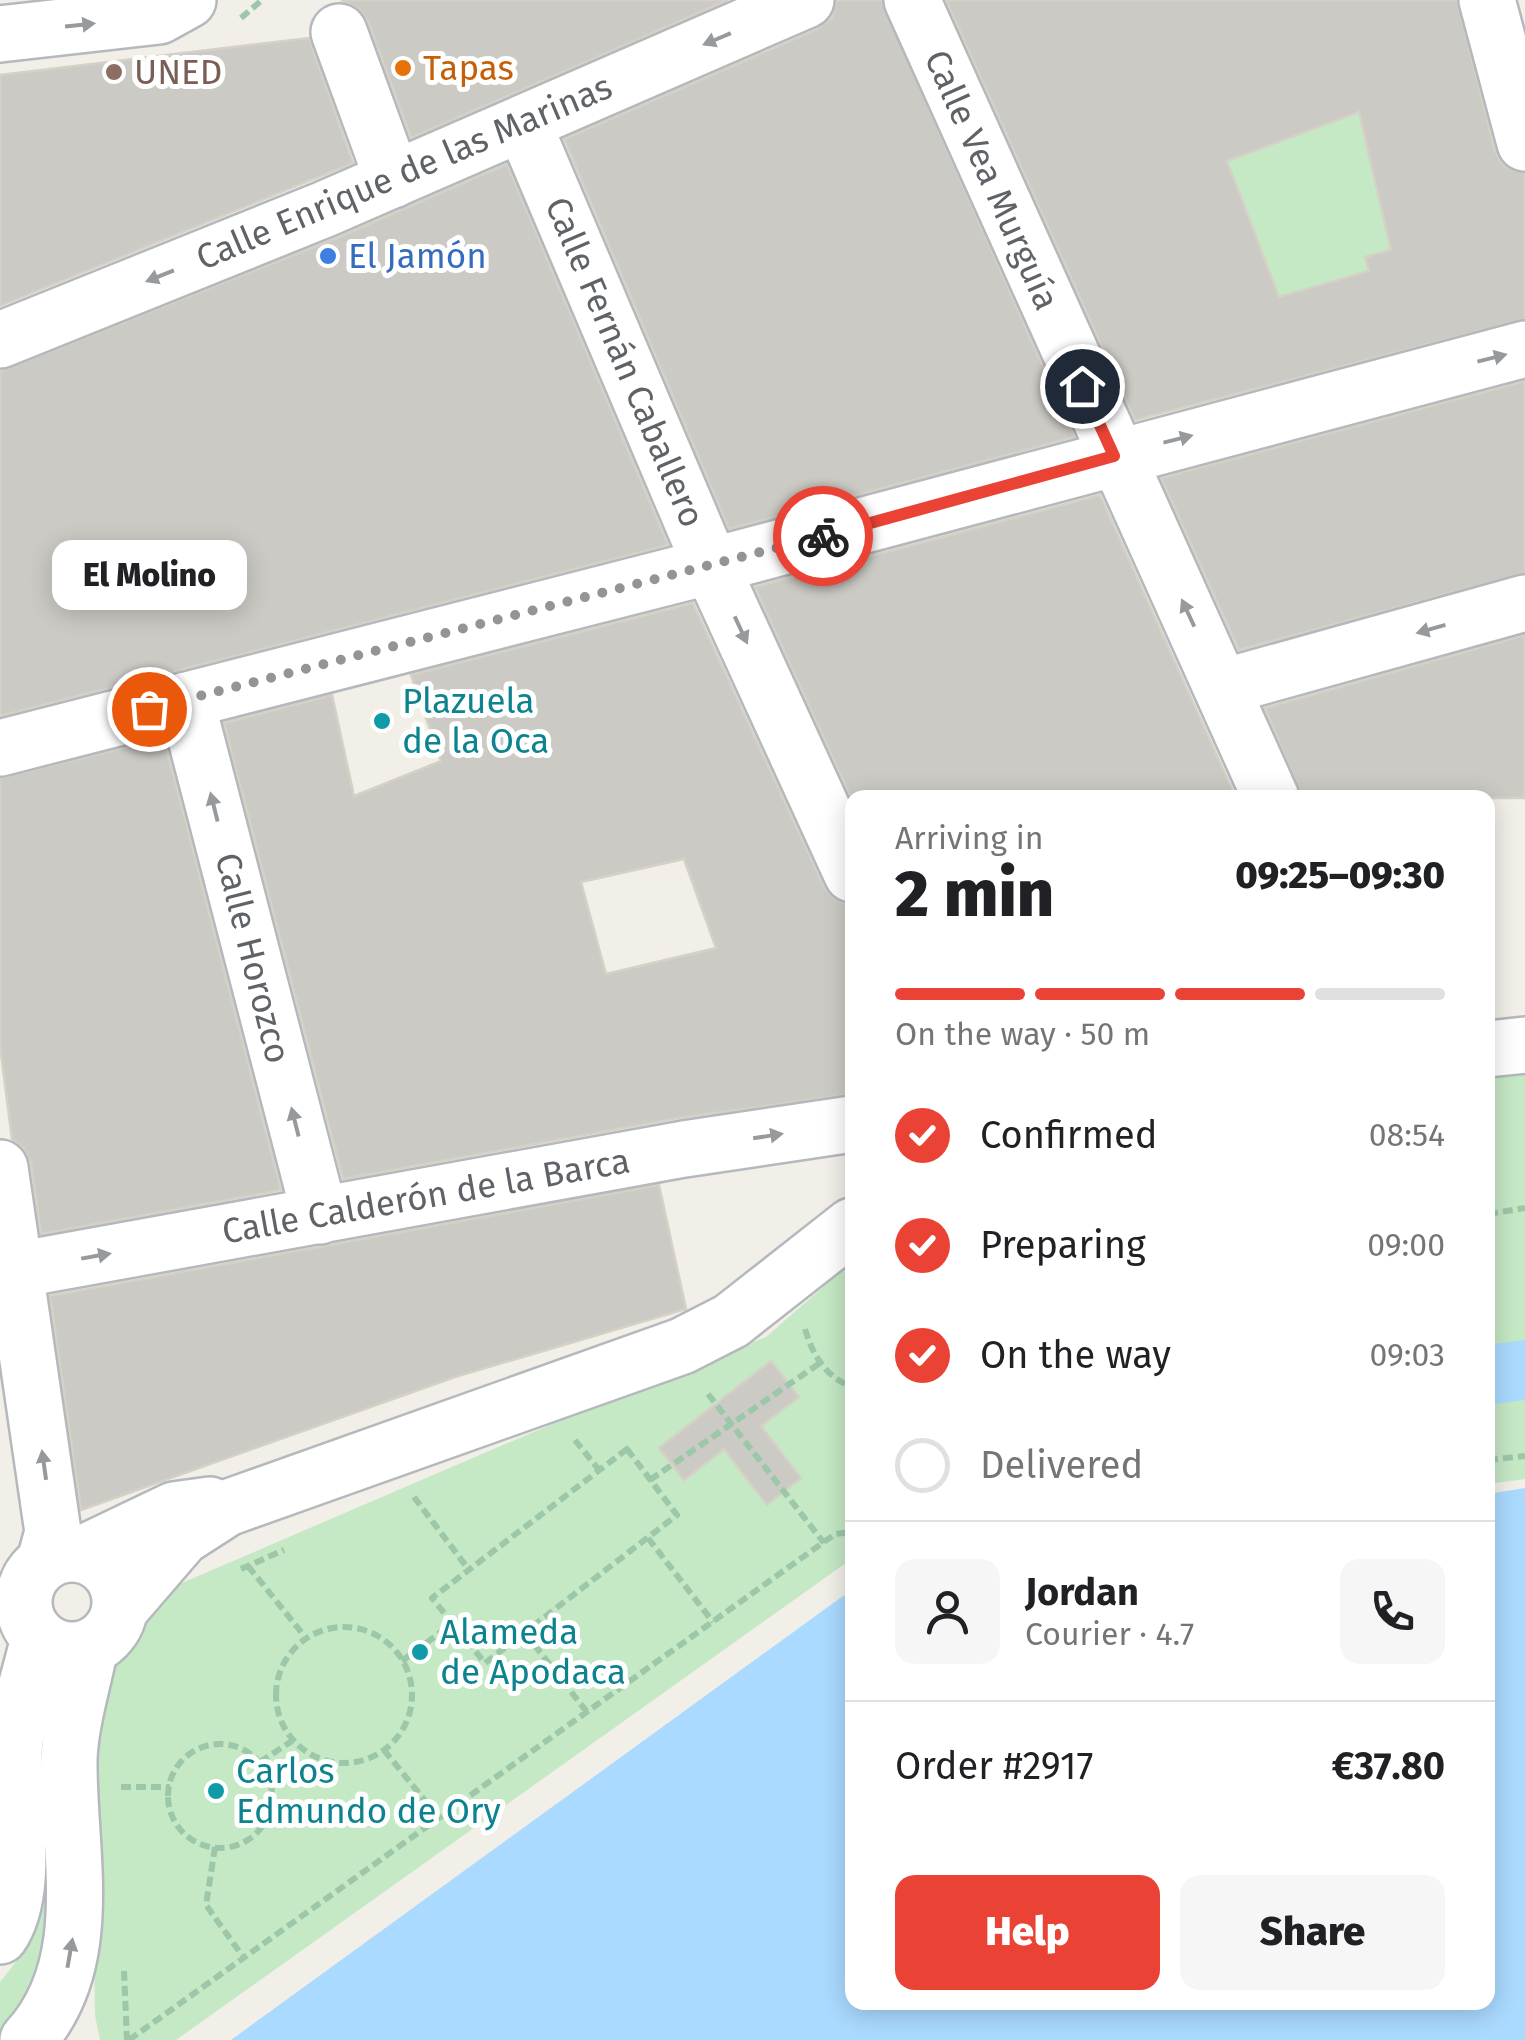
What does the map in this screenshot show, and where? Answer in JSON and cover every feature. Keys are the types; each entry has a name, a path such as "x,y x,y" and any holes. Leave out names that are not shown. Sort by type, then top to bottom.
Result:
{"street":[{"path":"0,34 159,16 188,0"},
{"name":"Calle Enrique de las Marinas","path":"0,340 393,180 806,0"},
{"name":"Calle Vea Murguía","path":"912,0 1268,790"},
{"path":"1487,0 1525,143"},
{"path":"339,32 393,180"},
{"name":"Calle Fernán Caballero","path":"523,122 711,566 845,859"},
{"path":"0,748 711,566 1525,350"},
{"path":"1224,687 1525,603"},
{"name":"Calle Horozco","path":"186,700 320,1216"},
{"path":"1495,1049 1525,1045"},
{"name":"Calle Calderón de la Barca","path":"8,1272 684,1149 845,1125"},
{"path":"0,1168 8,1272 53,1532 64,1558"},
{"path":"28,2040 66,1976 74,1926 69,1757 83,1631 182,1536 228,1508 682,1346 731,1322 845,1232"},
{"path":"83,1631 30,1626 24,1598 27,1584 64,1558 174,1510 202,1504 228,1508"},
{"path":"0,1936 10,1922 16,1885 14,1748 115,1577 104,1564 64,1558"}],"path":[{"path":"1495,1213 1525,1208"},
{"path":"790,1330 802,1321 820,1363 845,1383"},
{"path":"650,1480 820,1363"},
{"path":"694,1378 734,1423 824,1543"},
{"path":"567,1432 600,1470"},
{"path":"627,1449 677,1515 484,1663 432,1598 600,1470 627,1449"},
{"path":"1495,1459 1525,1456"},
{"path":"401,1493 419,1486"},
{"path":"396,1504 431,1489"},
{"path":"414,1496 468,1570"},
{"path":"128,2040 835,1534 845,1533"},
{"path":"648,1538 712,1622"},
{"path":"237,1562 292,1539"},
{"path":"230,1574 289,1548"},
{"path":"248,1566 306,1638"},
{"path":"402,1661 453,1623"},
{"path":"351,1627 374,1634 393,1647 412,1689 410,1712 401,1733 384,1750 343,1764 322,1760 292,1741 278,1715 274,1693 290,1652 306,1638 328,1629 351,1627"},
{"path":"525,1633 587,1712"},
{"path":"260,1762 292,1741"},
{"path":"210,1745 243,1750 260,1762 272,1789 266,1823 240,1845 214,1847 190,1839 170,1812 170,1787 181,1762 210,1745"},
{"path":"384,1750 439,1818"},
{"path":"116,1776 117,1804"},
{"path":"117,1787 170,1787"},
{"path":"214,1847 206,1905 244,1958"},
{"path":"124,1967 128,2040"}],"green space":[{"path":"1359,113 1391,249 1366,257 1369,271 1333,282 1371,336 1381,367 1304,387 1227,161"},
{"path":"1525,1070 1525,1479 1495,1483 1495,1075"},
{"name":"Alameda de Apodaca","path":"845,1268 845,1565 176,2040 100,2040 95,2015 92,1826 97,1703 140,1601 659,1378 766,1337"},
{"path":"48,1703 62,1921 19,2040 0,2040 0,1982 20,1957 28,1913 29,1764"}],"water":[{"path":"1525,1340 1525,1400 1495,1404 1495,1344"},
{"path":"1525,1488 1525,2040 231,2040 845,1596 845,2010 1495,2010 1495,1493"}],"building":[{"path":"341,0 728,0 411,138 368,21 358,8"},
{"path":"837,0 881,0 1074,437 729,529 564,139 818,29 832,18"},
{"path":"946,0 1457,0 1495,151 1504,166 1525,173 1525,319 1135,420","holes":["1359,112 1391,250 1365,257 1369,271 1279,297 1227,161"]},
{"path":"309,38 353,163 0,306 0,75"},
{"path":"507,164 668,545 0,716 0,371 337,238"},
{"path":"1525,381 1525,573 1239,650 1161,478"},
{"path":"1100,495 1232,790 847,790 755,587"},
{"path":"693,603 824,887 835,900 845,903 845,1095 678,1118 343,1179 224,723 332,695 354,796 441,761 411,675","holes":["684,859 716,948 606,974 581,882"]},
{"path":"1525,635 1525,798 1495,798 1495,790 1299,790 1265,708"},
{"path":"164,738 281,1190 41,1234 31,1163 24,1148 12,1139 0,1046 0,778"},
{"path":"659,1185 686,1309 455,1377 81,1510 50,1296"},
{"path":"771,1361 799,1397 761,1426 801,1478 767,1505 724,1449 684,1480 659,1448"}],"way so far":[{"path":"149,709 823,536"}],"place":[{"name":"Tapas","path":"403,68"},
{"name":"UNED","path":"114,72"},
{"name":"El Jamón","path":"328,256"},
{"name":"El Molino","path":"149,709"},
{"name":"Plazuela de la Oca","path":"382,721"},
{"name":"Alameda de Apodaca","path":"420,1652"},
{"name":"Carlos Edmundo de Ory","path":"216,1791"}],"route":[{"path":"823,536 1114,456 1082,386"}]}
